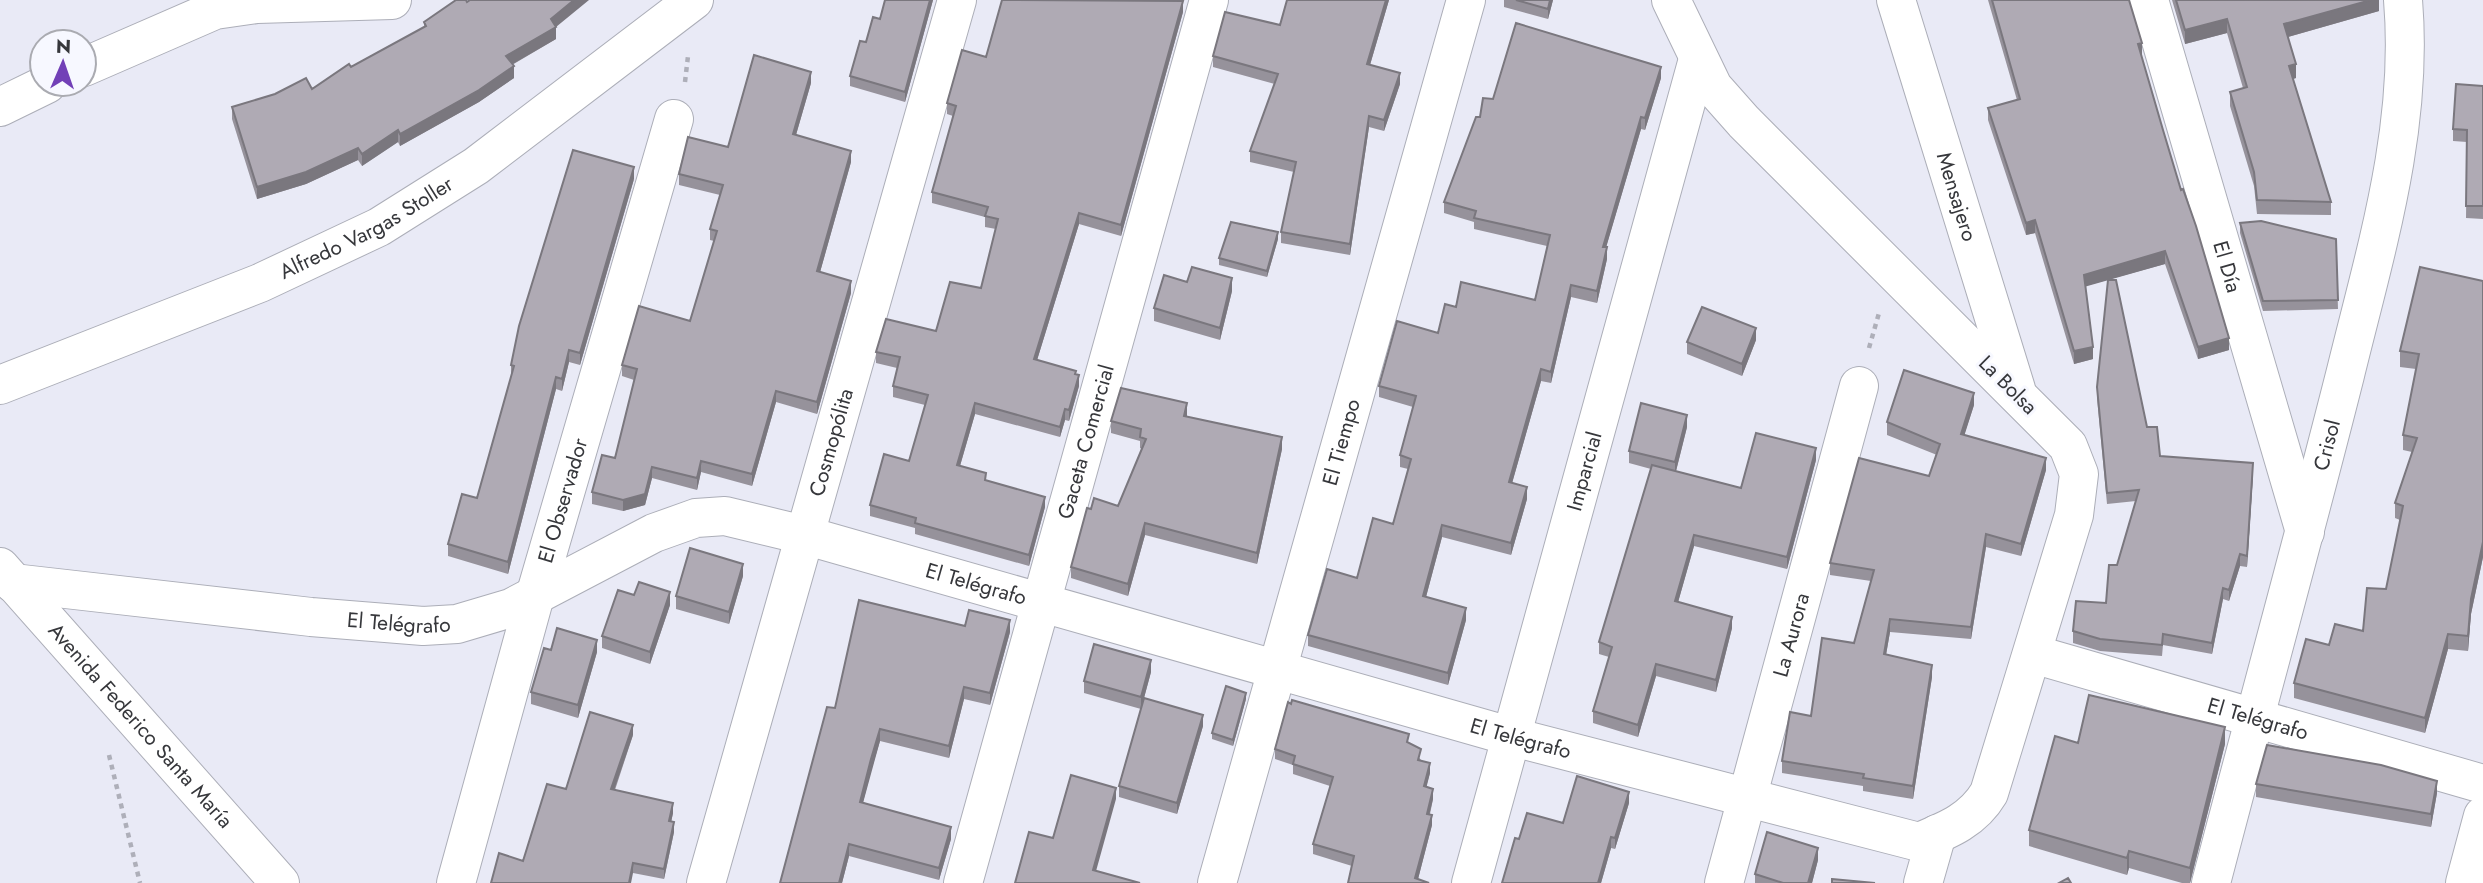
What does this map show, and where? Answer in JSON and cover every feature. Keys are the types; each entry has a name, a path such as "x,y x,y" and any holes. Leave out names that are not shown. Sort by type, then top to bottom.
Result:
{"street":[{"path":"98,61 215,10 257,4 392,0"},
{"name":"Alfredo Vargas Stoller","path":"0,385 260,283 379,227 476,166 694,0"},
{"name":"Cosmopólita","path":"706,883 957,0"},
{"name":"Gaceta Comercial","path":"962,883 1209,0"},
{"name":"El Tiempo","path":"1217,883 1466,0"},
{"name":"La Bolsa","path":"1671,0 1713,87 1744,122 2068,446 2079,474 2074,515 1989,793 1979,810 1960,824 1937,834"},
{"name":"Mensajero","path":"1896,0 2018,395"},
{"name":"El Día","path":"2149,0 2305,533"},
{"name":"Crisol","path":"2211,883 2305,533 2389,197 2406,79 2403,0"},
{"name":"Imparcial","path":"1471,883 1698,59"},
{"path":"0,107 28,93"},
{"name":"El Observador","path":"456,883 535,596 679,104"},
{"name":"La Aurora","path":"1724,883 1863,369"},
{"name":"El Telégrafo","path":"6,575 311,617 423,626 485,618 535,596 654,533 696,518 725,516 804,535 1513,737 1919,842 1937,834"},
{"name":"Avenida Federico Santa María","path":"6,575 280,883"},
{"name":"El Telégrafo","path":"2033,654 2483,784"},
{"path":"2465,883 2483,816"},
{"path":"1923,883 1937,834"}],"path":[{"path":"679,104 690,47"},
{"path":"1863,369 1881,306"},
{"path":"109,751 140,883"}],"building":[{"path":"456,0 574,0 551,19 556,27 506,56 514,66 479,90 400,134 398,130 362,154 358,148 306,172 257,187 232,107 275,94 306,78 312,89 349,64 351,67 426,26 424,22"},
{"path":"885,0 930,0 905,92 850,76 860,41 866,42 873,17 880,19"},
{"path":"1002,0 1183,1 1121,225 1079,213 1034,359 1076,371 1075,374 1079,375 1069,410 1065,409 1060,427 975,403 957,465 986,473 985,480 1045,497 1029,555 915,523 916,518 870,505 884,454 909,461 928,395 893,386 900,357 876,352 886,319 936,331 950,282 981,288 998,219 985,216 988,207 932,192 956,106 947,103 962,50 986,57"},
{"path":"1287,0 1386,0 1367,64 1400,73 1384,120 1369,116 1350,244 1281,232 1296,162 1250,151 1278,74 1213,56 1225,12 1280,25"},
{"path":"1516,0 1550,0 1548,9"},
{"path":"1992,0 2129,0 2142,43 2138,44 2163,130 2181,190 2183,189 2196,226 2229,338 2198,347 2165,251 2084,275 2093,347 2074,351 2035,220 2026,223 1988,108 2020,99"},
{"path":"2176,0 2371,0 2284,24 2296,64 2289,66 2331,202 2257,200 2254,172 2230,92 2247,87 2227,19 2185,30"},
{"path":"1516,23 1661,67 1645,118 1641,117 1603,247 1607,247 1597,291 1571,285 1551,372 1541,369 1509,482 1527,487 1511,543 1442,525 1423,596 1466,608 1448,673 1308,635 1327,569 1357,578 1373,518 1393,524 1411,459 1400,455 1416,396 1379,386 1397,321 1438,333 1445,304 1456,307 1461,282 1535,300 1550,235 1474,218 1476,211 1444,202 1476,117 1480,117 1483,98 1493,99"},
{"path":"754,55 811,72 793,134 851,151 817,271 851,281 817,402 776,391 752,474 701,461 697,478 652,467 645,494 623,500 592,492 602,455 615,458 637,369 622,365 639,306 690,321 717,231 710,229 723,185 679,174 688,137 728,147"},
{"path":"2456,84 2483,86 2483,206 2466,206 2467,130 2453,129"},
{"path":"573,150 634,167 580,353 569,350 562,379 556,377 508,562 448,544 462,494 477,498 514,366 511,365 519,326"},
{"path":"2261,221 2336,239 2338,300 2263,301 2240,223"},
{"path":"1231,222 1278,232 1267,271 1219,258"},
{"path":"1192,267 1232,278 1220,328 1154,308 1164,275 1187,282"},
{"path":"2420,267 2483,281 2483,542 2471,599 2468,636 2448,634 2425,718 2294,683 2306,639 2329,645 2335,624 2363,631 2367,588 2386,589 2403,506 2395,503 2417,438 2403,435 2419,354 2400,351"},
{"path":"2108,280 2116,280 2147,427 2157,427 2160,456 2253,463 2247,556 2240,554 2229,590 2223,588 2212,643 2163,634 2162,645 2100,639 2073,631 2076,601 2106,603 2109,565 2117,565 2139,490 2107,493 2097,387"},
{"path":"1702,307 1756,328 1742,364 1687,342"},
{"path":"1904,370 1974,393 1961,434 2046,458 2021,544 1986,534 1971,627 1890,619 1884,654 1932,665 1913,786 1863,778 1864,774 1782,761 1790,712 1811,716 1822,638 1854,643 1874,570 1830,563 1859,458 1929,476 1940,444 1887,422"},
{"path":"1121,388 1187,403 1184,416 1282,437 1257,553 1145,523 1128,584 1071,567 1087,508 1091,509 1094,498 1118,506 1146,439 1140,437 1141,429 1111,421"},
{"path":"1641,403 1687,415 1675,462 1629,451"},
{"path":"1756,433 1816,448 1787,557 1694,535 1675,601 1732,617 1716,680 1656,664 1638,725 1593,711 1612,647 1599,642 1652,465 1741,488"},
{"path":"690,548 743,564 729,612 676,596"},
{"path":"639,582 670,592 650,652 602,636 618,590 634,595"},
{"path":"859,600 965,626 969,610 1010,620 990,693 964,687 949,746 880,729 871,759 860,802 951,827 939,868 849,844 839,883 780,883 827,707 835,708"},
{"path":"557,628 597,640 578,705 531,692 544,648 551,650"},
{"path":"1094,644 1151,660 1141,697 1084,681"},
{"path":"1226,686 1246,693 1233,740 1212,733"},
{"path":"2089,695 2225,727 2190,868 2129,851 2127,858 2029,830 2055,736 2078,743"},
{"path":"1144,698 1203,715 1177,803 1119,786"},
{"path":"1292,700 1409,734 1407,742 1421,749 1418,760 1430,763 1424,786 1433,789 1427,814 1432,815 1415,878 1429,883 1348,883 1354,856 1313,844 1333,777 1293,764 1295,756 1275,749 1288,702 1291,704"},
{"path":"590,712 633,725 611,789 673,803 669,821 674,822 664,869 633,863 629,883 491,883 499,853 523,861 547,784 566,789"},
{"path":"2267,745 2381,765 2437,781 2431,814 2256,784"},
{"path":"1071,775 1116,788 1093,870 1140,883 1015,883 1029,832 1053,838"},
{"path":"1577,776 1629,792 1615,838 1611,837 1598,883 1502,883 1515,838 1519,839 1527,813 1563,823"},
{"path":"1767,832 1818,848 1808,883 1783,883 1755,874"},
{"path":"1832,879 1875,883 1832,883"}]}
